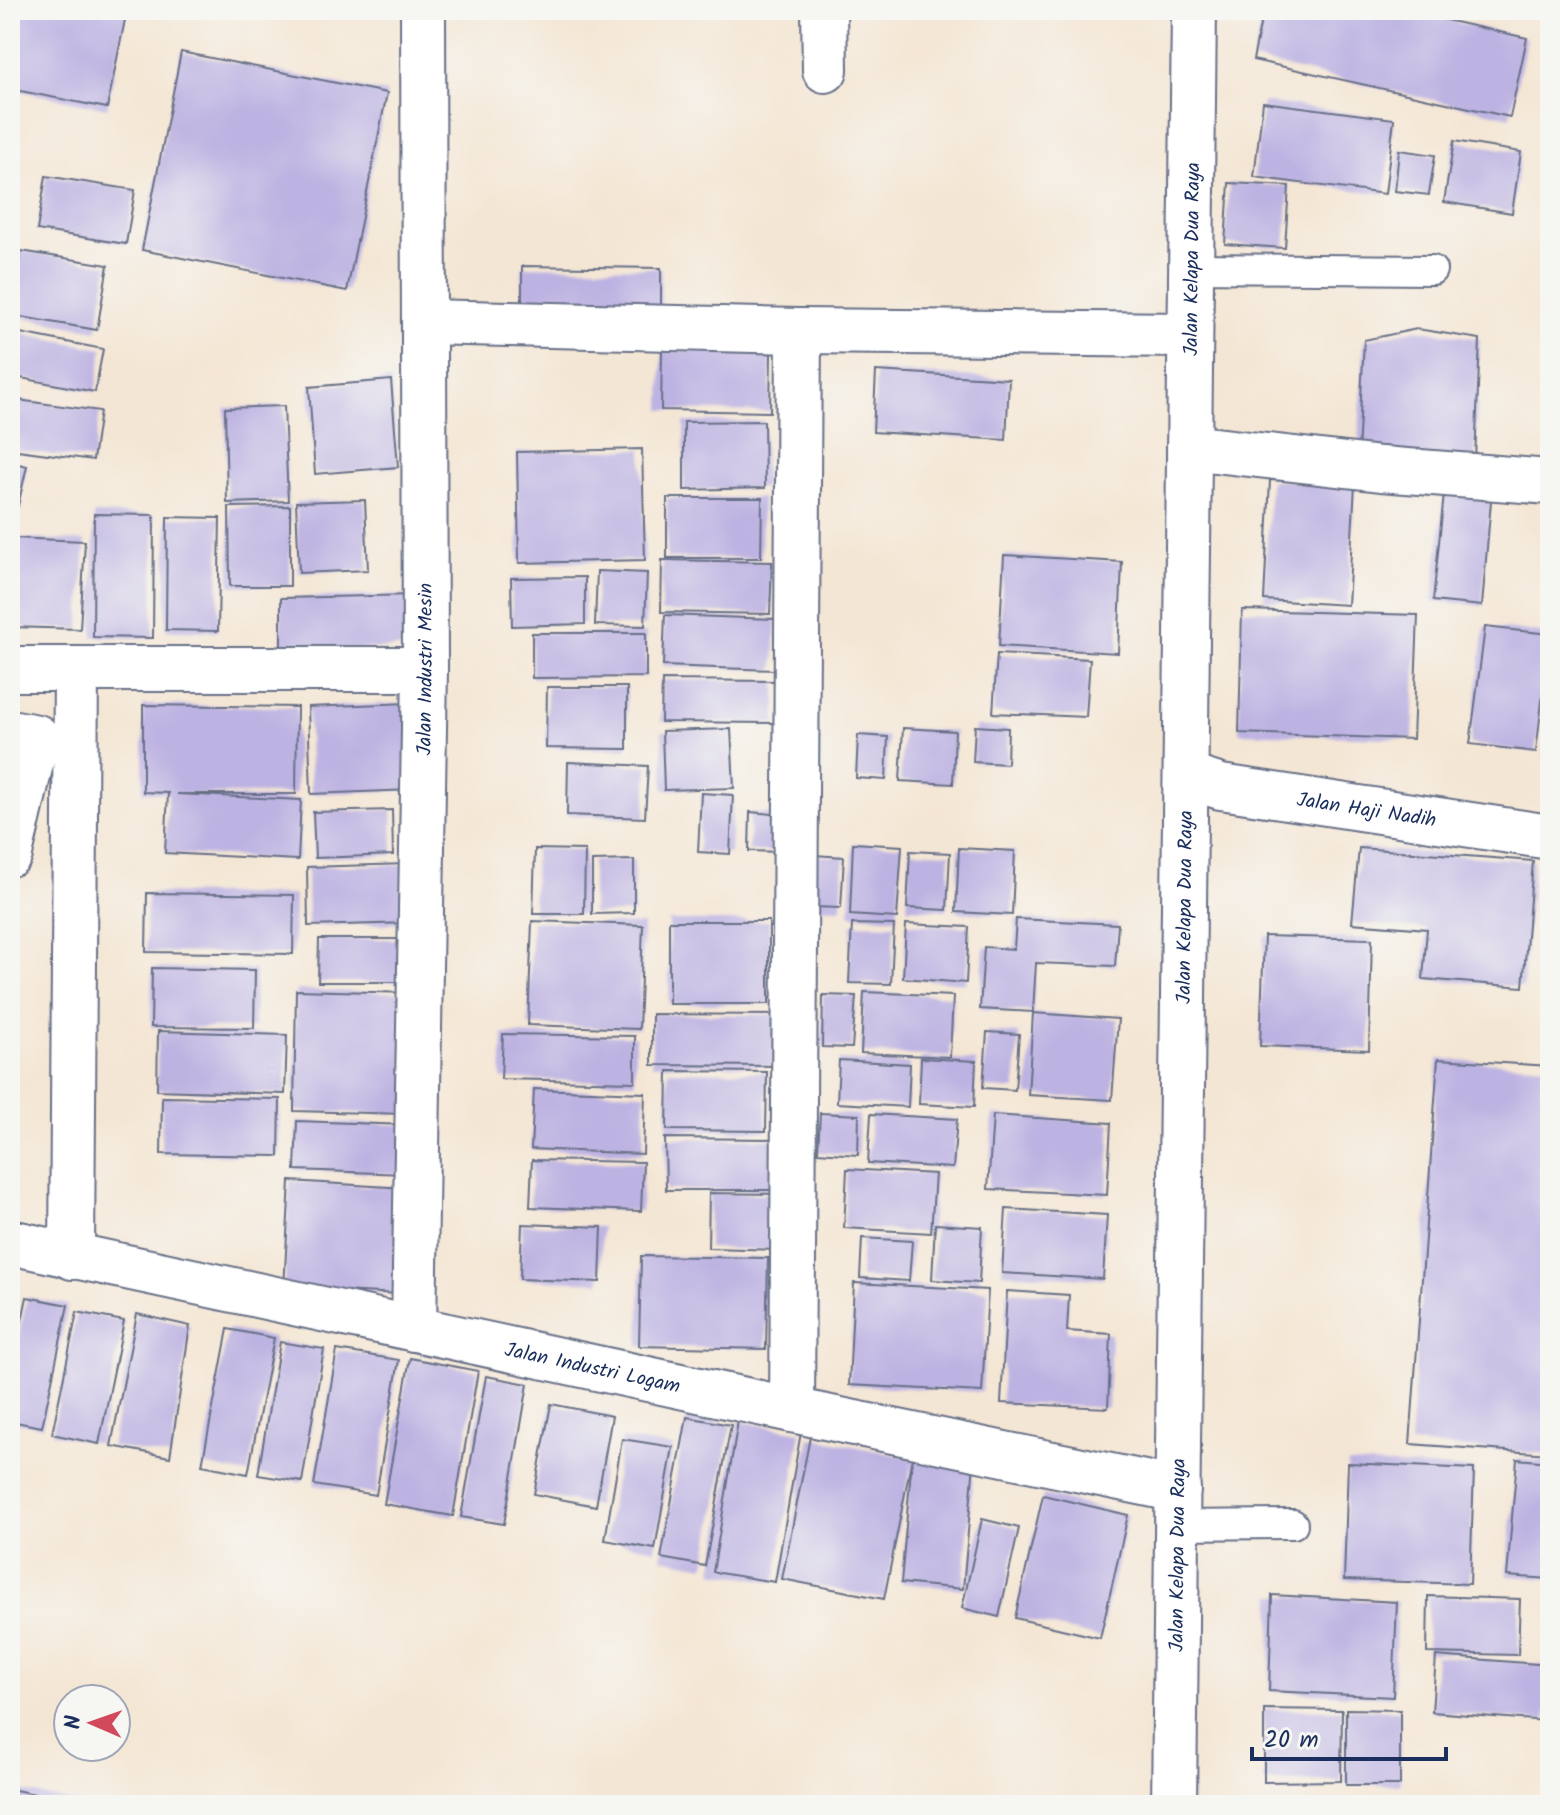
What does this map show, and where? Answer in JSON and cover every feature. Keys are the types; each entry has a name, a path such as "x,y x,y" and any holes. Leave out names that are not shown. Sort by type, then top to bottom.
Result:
{"street":[{"name":"Jalan Industri Mesin","path":"414,1329 425,669 423,10"},
{"path":"824,10 825,70"},
{"name":"Jalan Kelapa Dua Raya","path":"1174,1805 1194,10"},
{"path":"424,322 799,331 1190,335"},
{"path":"792,1410 799,331"},
{"path":"1189,447 1381,469 1550,482"},
{"path":"10,669 425,669"},
{"path":"72,1257 76,669"},
{"path":"10,854 23,734"},
{"name":"Jalan Haji Nadih","path":"1186,776 1221,787 1550,837"},
{"name":"Jalan Industri Logam","path":"10,1242 792,1410 1177,1507"}],"lane":[{"path":"1192,268 1432,270"},
{"path":"1177,1507 1293,1524"}],"building":[{"path":"10,10 127,10 107,108 10,89"},
{"path":"1263,10 1401,10 1527,38 1510,117 1253,60"},
{"path":"181,52 387,93 347,291 142,250"},
{"path":"1263,102 1394,119 1385,194 1254,177"},
{"path":"1454,141 1521,152 1512,213 1444,202"},
{"path":"1399,150 1435,155 1429,195 1395,191"},
{"path":"46,176 135,190 126,244 37,230"},
{"path":"1229,183 1289,186 1285,248 1225,244"},
{"path":"21,251 108,265 97,330 10,315"},
{"path":"522,266 661,268 661,313 522,313"},
{"path":"1417,329 1480,339 1475,460 1358,454 1364,340"},
{"path":"10,331 103,349 95,392 10,376"},
{"path":"662,350 771,352 770,412 661,410"},
{"path":"876,371 1009,379 1006,440 873,432"},
{"path":"391,380 398,467 315,474 309,387"},
{"path":"10,399 100,411 93,460 10,449"},
{"path":"284,406 288,501 227,503 225,408"},
{"path":"764,421 765,488 684,490 684,422"},
{"path":"642,449 645,560 519,563 517,452"},
{"path":"10,462 27,466 13,528 10,527"},
{"path":"1270,480 1355,485 1348,605 1264,600"},
{"path":"1445,484 1492,489 1482,606 1433,601"},
{"path":"667,498 762,498 761,558 667,558"},
{"path":"365,500 368,570 299,573 296,502"},
{"path":"290,506 290,586 230,586 229,507"},
{"path":"94,514 154,515 153,638 93,637"},
{"path":"167,517 220,518 218,631 166,630"},
{"path":"10,538 85,541 80,629 10,627"},
{"path":"1004,555 1122,562 1118,653 999,646"},
{"path":"662,560 772,562 770,614 661,612"},
{"path":"597,571 647,573 645,626 595,625"},
{"path":"585,577 585,624 512,626 511,578"},
{"path":"416,595 417,648 281,650 281,598"},
{"path":"1242,610 1418,615 1413,739 1239,733"},
{"path":"665,615 776,619 774,670 663,666"},
{"path":"1485,627 1550,634 1536,752 1470,744"},
{"path":"532,633 646,633 646,677 532,678"},
{"path":"997,654 1090,659 1086,717 993,713"},
{"path":"662,680 776,681 776,723 661,722"},
{"path":"547,687 627,687 627,749 546,748"},
{"path":"409,703 412,790 311,794 308,707"},
{"path":"143,705 297,707 296,794 177,794 301,800 298,860 165,853 168,793 143,792"},
{"path":"1550,720 1550,757 1543,756"},
{"path":"975,726 1008,728 1007,764 973,762"},
{"path":"903,728 955,731 953,784 900,781"},
{"path":"731,729 734,788 664,790 662,731"},
{"path":"858,735 888,737 886,780 856,778"},
{"path":"568,762 648,766 645,818 567,815"},
{"path":"701,793 733,795 730,854 698,852"},
{"path":"392,810 393,855 315,858 313,812"},
{"path":"750,812 783,815 781,852 749,851"},
{"path":"853,843 902,846 897,918 850,915"},
{"path":"959,848 1015,851 1012,915 956,912"},
{"path":"1359,848 1533,861 1523,987 1423,979 1427,929 1352,923"},
{"path":"535,849 585,850 584,914 533,914"},
{"path":"910,851 950,853 947,910 907,908"},
{"path":"814,855 844,857 841,908 811,907"},
{"path":"634,860 634,913 592,914 592,861"},
{"path":"407,864 410,923 308,926 307,867"},
{"path":"147,893 294,895 293,954 146,952"},
{"path":"1016,919 1118,924 1115,966 1036,963 1033,1012 980,1009 984,947 1014,949"},
{"path":"532,921 643,925 639,1029 528,1025"},
{"path":"669,921 769,921 769,1004 669,1004"},
{"path":"852,924 894,925 891,984 849,983"},
{"path":"906,924 969,927 966,983 903,978"},
{"path":"1264,936 1372,939 1369,1050 1260,1046"},
{"path":"319,939 409,939 409,982 318,982"},
{"path":"152,968 255,970 254,1028 151,1027"},
{"path":"296,990 412,993 408,1114 294,1111"},
{"path":"864,992 953,996 950,1057 861,1053"},
{"path":"823,995 856,996 852,1048 822,1047"},
{"path":"1033,1013 1118,1019 1112,1100 1028,1095"},
{"path":"652,1014 784,1015 783,1066 652,1065"},
{"path":"158,1031 287,1035 285,1094 157,1090"},
{"path":"987,1032 1019,1034 1015,1090 983,1088"},
{"path":"503,1034 635,1036 635,1082 501,1079"},
{"path":"921,1058 976,1061 974,1107 919,1104"},
{"path":"1438,1059 1550,1066 1550,1454 1410,1444"},
{"path":"839,1060 910,1064 908,1107 837,1103"},
{"path":"668,1071 767,1072 766,1131 667,1130"},
{"path":"534,1089 645,1093 643,1154 531,1149"},
{"path":"162,1097 280,1099 279,1156 161,1154"},
{"path":"820,1113 859,1115 858,1155 818,1152"},
{"path":"871,1114 957,1119 953,1168 868,1163"},
{"path":"993,1115 1111,1123 1107,1195 988,1189"},
{"path":"297,1121 407,1125 405,1174 295,1170"},
{"path":"665,1138 783,1139 782,1190 666,1190"},
{"path":"532,1160 643,1162 641,1211 530,1207"},
{"path":"847,1169 935,1174 931,1233 844,1228"},
{"path":"290,1181 405,1188 399,1294 284,1288"},
{"path":"709,1193 780,1194 779,1250 708,1248"},
{"path":"1006,1209 1107,1215 1103,1279 1002,1273"},
{"path":"522,1224 602,1227 600,1282 520,1279"},
{"path":"935,1224 982,1227 979,1283 932,1280"},
{"path":"862,1238 912,1241 909,1281 860,1278"},
{"path":"641,1256 768,1258 766,1349 639,1346"},
{"path":"854,1283 988,1290 982,1392 849,1385"},
{"path":"1007,1291 1069,1295 1067,1331 1111,1334 1108,1408 1001,1403"},
{"path":"27,1297 68,1305 42,1427 10,1421 10,1377"},
{"path":"77,1312 124,1321 99,1444 52,1434"},
{"path":"137,1314 190,1326 170,1457 111,1446"},
{"path":"228,1329 274,1338 248,1474 202,1465"},
{"path":"280,1342 324,1349 302,1482 258,1475"},
{"path":"337,1350 399,1360 376,1495 314,1485"},
{"path":"410,1358 478,1371 453,1516 384,1504"},
{"path":"486,1376 528,1384 504,1524 461,1517"},
{"path":"551,1404 612,1416 596,1506 534,1494"},
{"path":"687,1417 731,1425 705,1566 661,1558"},
{"path":"738,1421 801,1432 775,1582 713,1572"},
{"path":"810,1437 912,1458 884,1599 782,1579"},
{"path":"622,1439 673,1447 655,1549 605,1540"},
{"path":"912,1458 974,1463 963,1589 901,1583"},
{"path":"1517,1459 1550,1462 1550,1579 1507,1576"},
{"path":"1348,1463 1474,1469 1470,1584 1344,1580"},
{"path":"1043,1495 1128,1515 1100,1638 1015,1618"},
{"path":"982,1519 1019,1528 999,1617 962,1608"},
{"path":"1272,1595 1397,1602 1393,1697 1269,1691"},
{"path":"1428,1596 1520,1599 1518,1655 1427,1653"},
{"path":"1436,1656 1550,1665 1546,1721 1432,1712"},
{"path":"1264,1709 1342,1710 1341,1781 1264,1782"},
{"path":"1346,1709 1400,1710 1400,1785 1346,1785"},
{"path":"15,1790 84,1804 84,1805 12,1805"}]}
